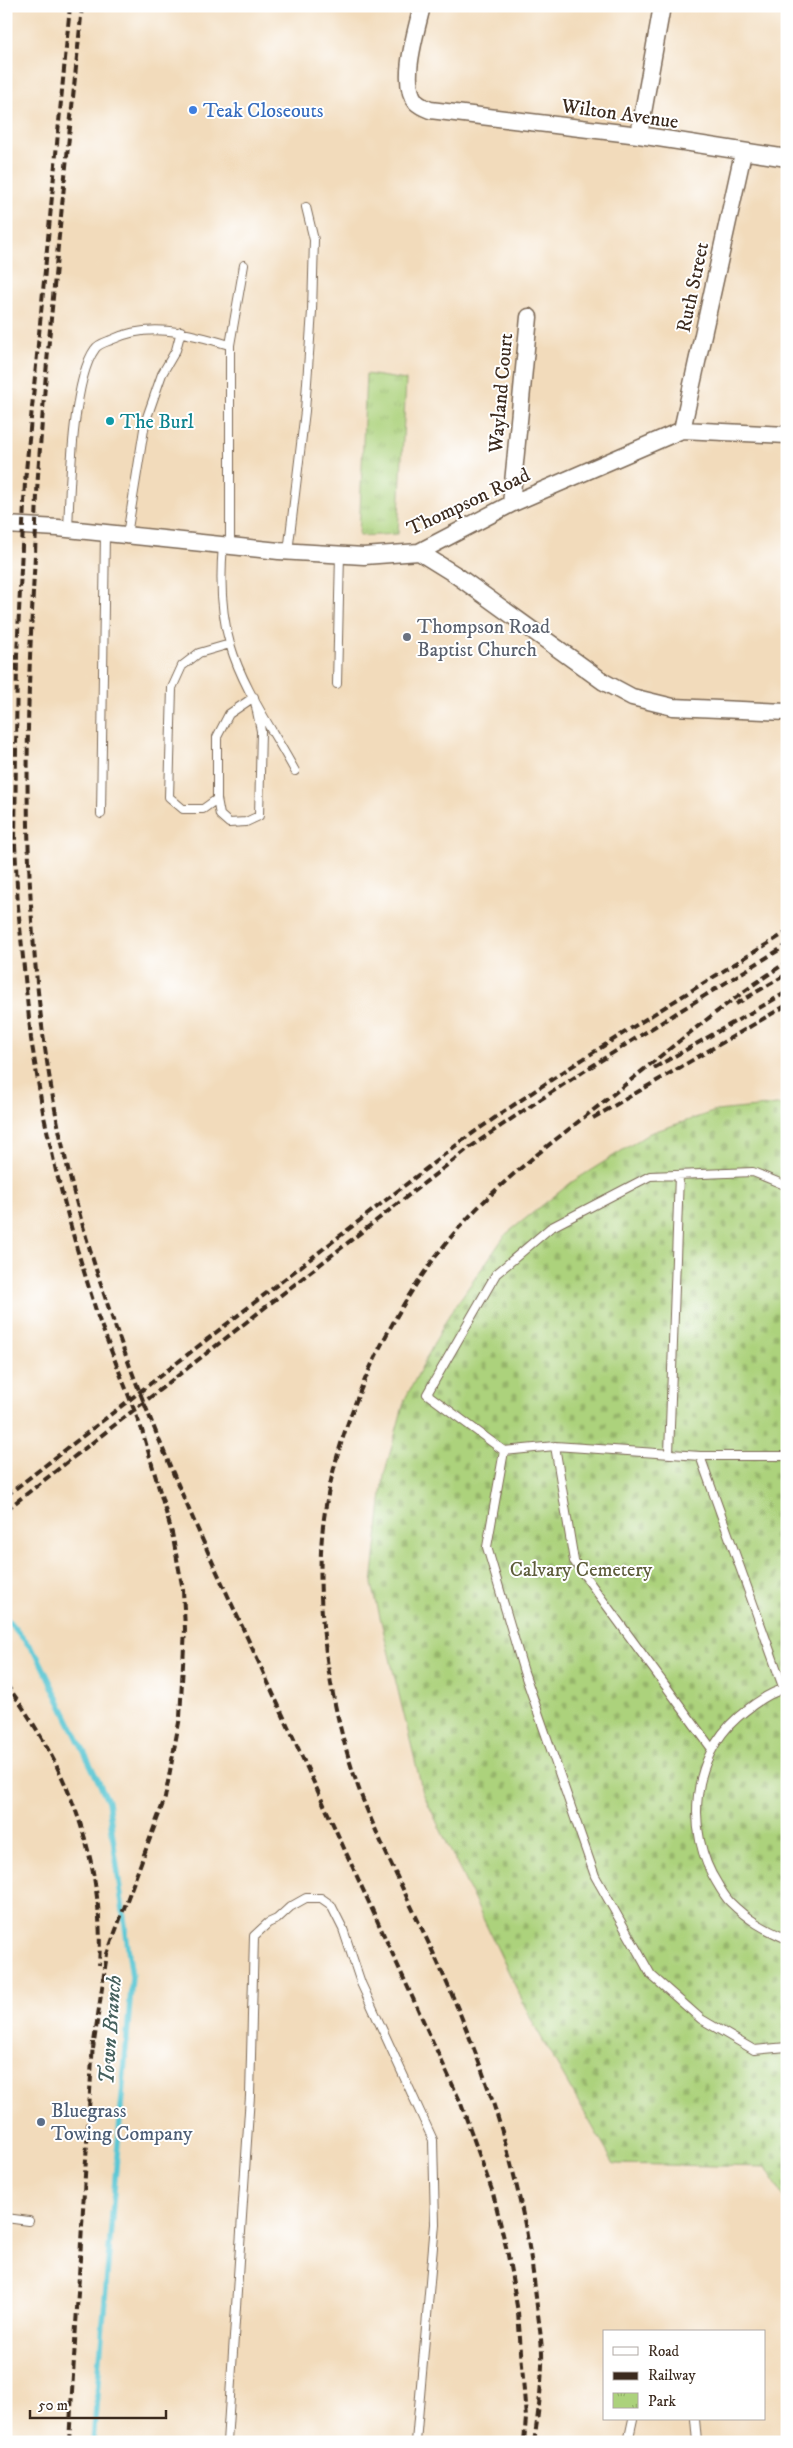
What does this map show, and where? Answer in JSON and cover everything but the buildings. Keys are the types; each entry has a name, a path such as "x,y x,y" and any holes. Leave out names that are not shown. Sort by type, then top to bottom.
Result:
{"street":[{"name":"Wilton Avenue","path":"422,6 409,70 409,84 413,97 418,104 430,110 638,136 787,158"},
{"path":"638,136 662,6"},
{"name":"Ruth Street","path":"682,430 743,153"},
{"name":"Wayland Court","path":"511,504 529,317"},
{"name":"Thompson Road","path":"6,525 68,529 288,552 364,556 419,552 511,504 682,430 787,435"},
{"path":"419,552 456,575 604,682 632,697 674,707 787,712"}],"lane":[{"path":"288,552 306,411 312,312 314,240 306,207"},
{"path":"244,265 230,345 226,545 220,578 230,644 254,697 295,770"},
{"path":"68,529 76,423 82,374 96,347 123,334 152,329 181,331 230,345"},
{"path":"128,535 145,422 162,374 176,350 181,331"},
{"path":"101,814 105,533"},
{"path":"337,684 340,554"},
{"path":"217,799 203,809 183,809 169,797 172,688 182,666 199,654 230,644"},
{"path":"254,697 261,731 259,816 246,822 229,822 220,815 217,799 217,737 228,714 254,697"},
{"path":"787,1186 753,1172 650,1176 550,1228 496,1274 427,1394 504,1451 555,1446 700,1456 787,1456"},
{"path":"669,1454 679,1175"},
{"path":"555,1446 574,1561 712,1749"},
{"path":"504,1451 487,1547 524,1672 595,1876 651,1975 701,2019 754,2050 787,2047"},
{"path":"700,1456 785,1688 787,1698"},
{"path":"785,1688 755,1703 731,1723 712,1749 698,1787 696,1827 707,1867 728,1901 759,1927 787,1939"},
{"path":"226,2442 250,2096 254,1936 268,1923 306,1898 321,1898 331,1905 343,1930 361,1983 433,2140 435,2224 416,2442"},
{"path":"6,2218 29,2221"},
{"path":"628,2442 633,2420"},
{"path":"695,2420 698,2442"}],"green space":[{"path":"366,374 406,380 398,534 359,536"},
{"name":"Calvary Cemetery","path":"787,1104 787,2204 766,2167 614,2164 533,2023 423,1793 372,1584 384,1475 405,1399 449,1315 506,1234 572,1182 650,1133 716,1111"}],"waterway":[{"name":"Town Branch","path":"6,1618 37,1655 108,1801 132,1977 93,2442"}],"railway":[{"path":"70,6 25,482 17,655 15,844 18,907 31,1039 43,1112 56,1171 98,1317 142,1430 172,1533 183,1590 185,1629 180,1717 165,1798 107,1954 93,2049"},
{"path":"82,6 42,416 37,487 28,708 28,842 31,909 36,976 55,1109 71,1181 91,1253 114,1323 140,1392 197,1528 460,2101 493,2193 508,2255 518,2312 526,2418 524,2442"},
{"path":"6,1496 463,1140 583,1059 787,932"},
{"path":"6,1510 469,1148 587,1070 787,945"},
{"path":"534,2442 541,2384 542,2348 530,2253 522,2210 500,2125 471,2042 455,2001 365,1805 353,1773 334,1701 323,1626 321,1552 324,1518 331,1479 342,1439 374,1359 394,1320 441,1250 483,1202 538,1153 743,992 787,962"},
{"path":"736,1004 787,974"},
{"path":"654,1068 787,992"},
{"path":"593,1118 787,1005"},
{"path":"6,1684 28,1715 47,1747 64,1781 78,1816 96,1889 99,1965"},
{"path":"69,2442 93,2042"}],"place":[{"name":"Teak Closeouts","path":"193,110"},
{"name":"The Burl","path":"110,421"},
{"name":"Thompson Road Baptist Church","path":"407,637"},
{"name":"Bluegrass Towing Company","path":"41,2122"}]}
